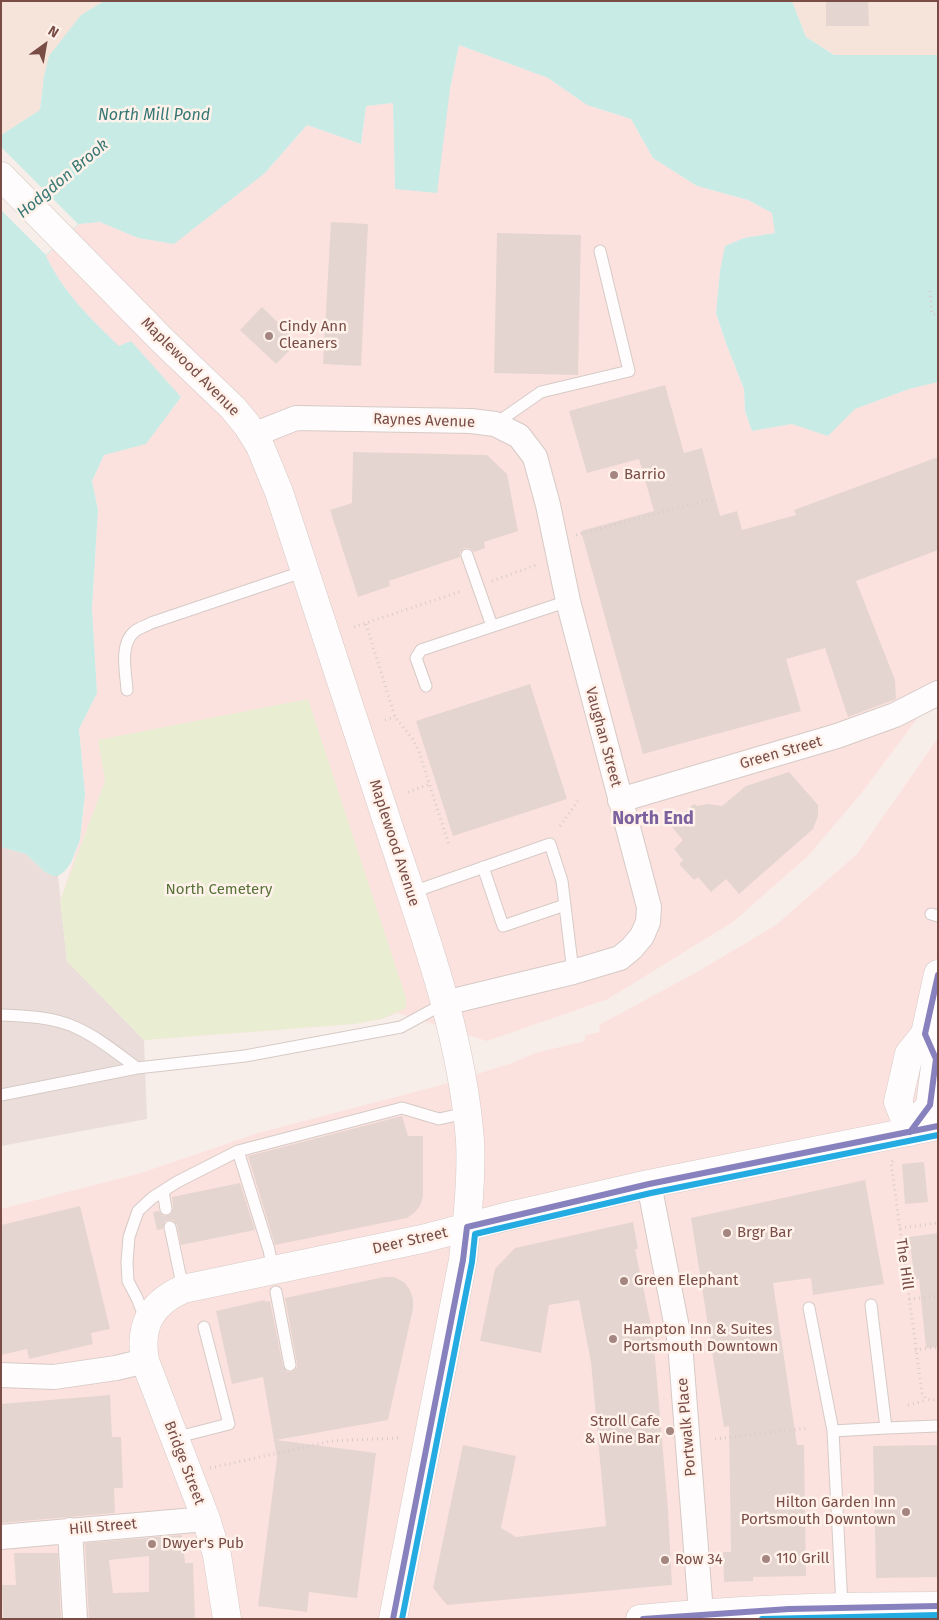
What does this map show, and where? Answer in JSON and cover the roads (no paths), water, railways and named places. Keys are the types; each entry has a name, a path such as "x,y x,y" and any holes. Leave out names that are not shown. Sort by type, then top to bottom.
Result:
{"street":[{"name":"Maplewood Avenue","path":"1,176 162,340 233,408 253,435 279,492 445,1003 457,1049 470,1142 470,1187 467,1227 463,1260 393,1619"},
{"name":"Raynes Avenue","path":"253,435 296,418 470,421 495,424 519,436 535,457 548,505"},
{"name":"Vaughan Street","path":"445,1003 573,972 620,958 642,936 648,922 649,907 644,885 568,601 548,505"},
{"name":"Green Street","path":"620,800 837,736 895,715 938,693"},
{"path":"910,1132 930,1104 936,1059 925,1034 938,974"},
{"name":"Deer Street","path":"150,1317 167,1298 183,1289 275,1281 467,1227 648,1184 938,1126"},
{"name":"Portwalk Place","path":"648,1184 680,1343 701,1613"},
{"name":"Bridge Street","path":"150,1317 143,1333 144,1361 206,1518 217,1555 227,1619"},
{"path":"1,1375 54,1377 116,1368 144,1361"},
{"name":"Hill Street","path":"1,1537 206,1518"},
{"path":"70,1530 74,1619"},
{"path":"640,1619 701,1613 938,1606"}],"lane":[{"path":"495,424 541,392 628,371 600,251"},
{"path":"467,555 492,626"},
{"path":"127,690 125,656 127,641 134,632 151,623 305,571"},
{"path":"426,686 416,658 421,650 568,601"},
{"path":"410,893 550,844 562,882 573,972"},
{"path":"483,867 503,926 565,905"},
{"path":"1,1095 138,1068 245,1056 401,1027 445,1003"},
{"path":"1,1015 32,1016 76,1027 94,1037 138,1068"},
{"path":"150,1317 128,1281 129,1237 138,1211 162,1191 238,1151 402,1108 439,1119 467,1113"},
{"path":"238,1151 270,1250 290,1364"},
{"path":"162,1191 166,1210"},
{"path":"170,1227 183,1289"},
{"path":"871,1304 886,1428"},
{"path":"809,1308 833,1431 851,1610"},
{"path":"174,1438 229,1424 204,1327"},
{"path":"833,1431 938,1426"}],"water":[{"name":"North Mill Pond","path":"104,1 792,1 806,37 834,55 938,55 938,382 909,389 855,409 828,436 792,424 752,431 745,411 744,389 716,313 720,271 725,246 744,238 775,233 772,213 748,200 697,186 653,158 631,119 587,105 548,78 459,45 450,89 437,193 395,189 393,103 366,106 361,144 307,125 265,173 174,244 138,238 100,222 79,224 46,256 53,269 78,304 119,346 131,341 181,397 146,444 104,455 92,481 98,510 92,608 97,693 79,729 85,794 80,840 71,863 65,871 58,876 53,876 45,872 26,854 1,847 1,135 40,110 44,76 49,56 81,15"}],"place":[{"name":"Cindy Ann Cleaners","path":"269,336"},
{"name":"Barrio","path":"614,475"},
{"name":"Brgr Bar","path":"727,1233"},
{"name":"Green Elephant","path":"624,1281"},
{"name":"Hampton Inn & Suites Portsmouth Downtown","path":"613,1339"},
{"name":"Stroll Cafe & Wine Bar","path":"670,1431"},
{"name":"Hilton Garden Inn Portsmouth Downtown","path":"906,1512"},
{"name":"Dwyer's Pub","path":"152,1544"},
{"name":"110 Grill","path":"766,1559"},
{"name":"Row 34","path":"665,1560"}],"district":[{"name":"North End","path":"653,819"}],"water label":[{"name":"Hodgdon Brook","path":"63,179"}],"park label":[{"name":"North Cemetery","path":"219,890"}]}
